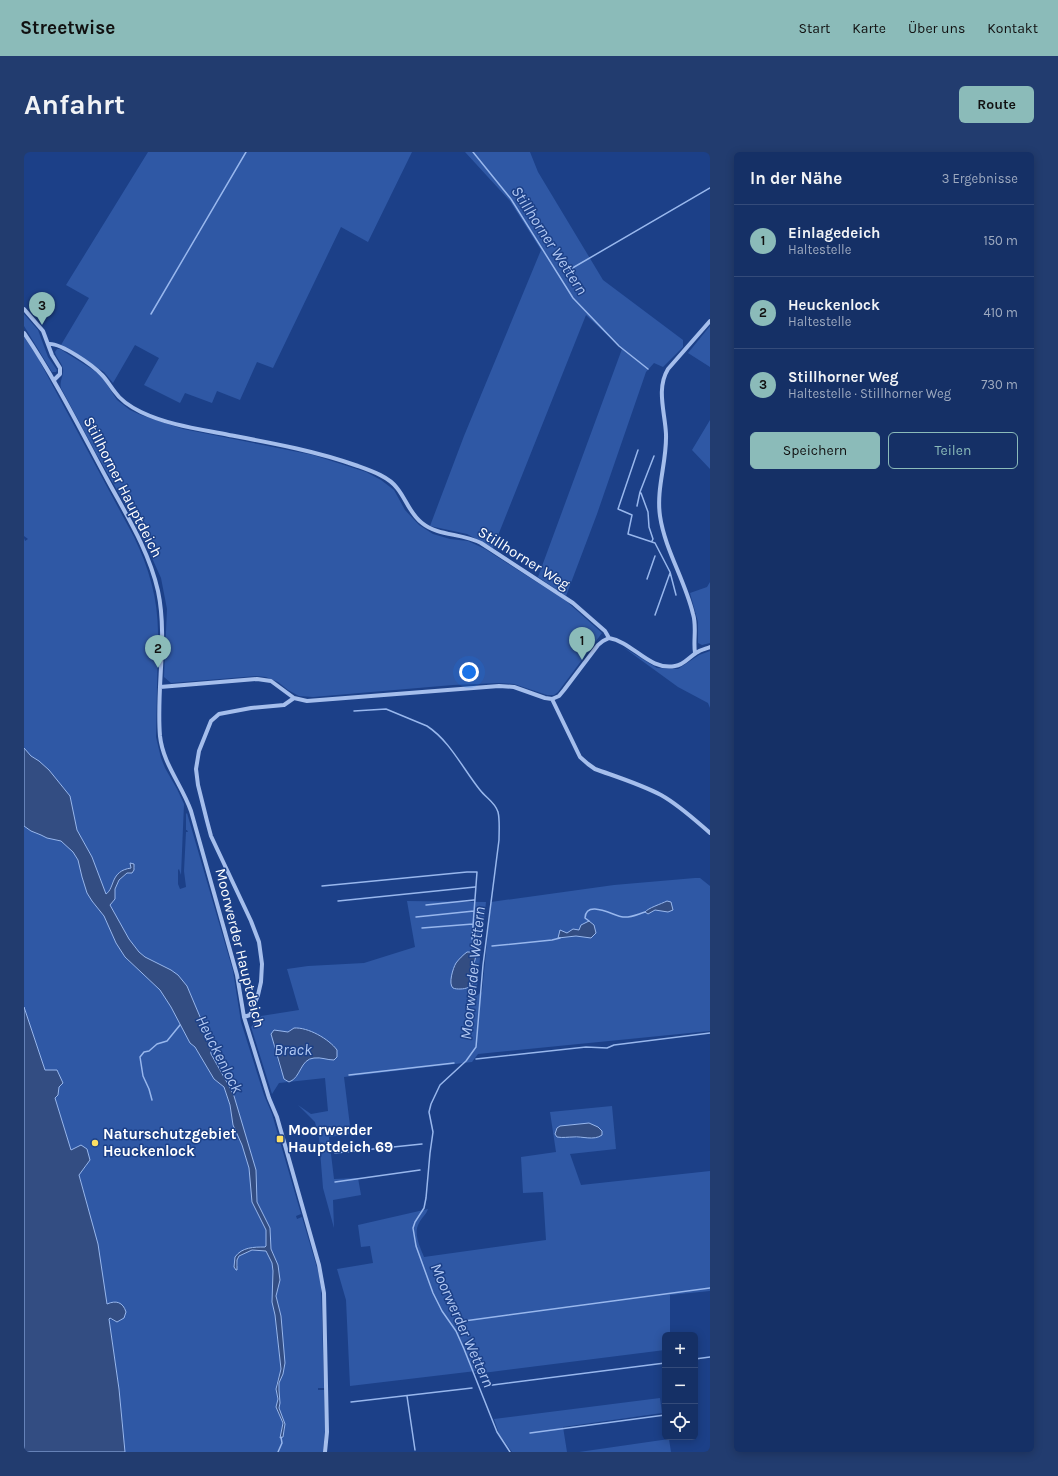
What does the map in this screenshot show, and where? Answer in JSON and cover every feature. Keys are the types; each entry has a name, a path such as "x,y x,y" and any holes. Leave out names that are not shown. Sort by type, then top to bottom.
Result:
{"street":[{"path":"24,309 43,330 52,355 61,369 59,375 54,380"},
{"path":"710,321 668,369 664,376 661,393 664,410 666,441 665,456 659,487 660,516 666,540 694,615 695,653 710,648"},
{"name":"Stillhorner Hauptdeich","path":"24,334 54,380 142,544 151,566 158,591 161,611 162,635 160,687"},
{"name":"Stillhorner Weg","path":"48,344 58,345 96,369 103,375 120,398 135,408 152,416 184,426 314,452 359,466 384,478 397,487 410,509 421,522 432,529 471,538 481,543 573,603 605,631 609,638 621,642 647,660 659,666 678,666 695,653"},
{"path":"160,687 257,679 271,681 294,698 315,702 499,686 514,687 545,698 552,698 559,696 598,645 603,640 609,638"},
{"name":"Moorwerder Hauptdeich","path":"160,687 160,736 164,757 186,798 190,811 237,975 244,1017 269,1098 279,1124 319,1265 324,1293 327,1432 325,1452"},
{"path":"244,1017 250,1014 260,988 262,973 261,953 259,942 251,921 206,821 198,786 196,769 198,755 211,721 218,714 251,708 284,705 294,698"},
{"path":"552,698 580,757 588,764 595,769 644,787 662,796 690,816 710,833"}],"shaded area":[{"path":"148,152 412,152 368,242 341,227 273,368 257,362 240,400 217,391 212,403 185,393 180,403 144,385 159,358 135,345 113,383 104,372 61,345 89,298 66,285"},
{"path":"465,152 530,152 538,172 603,280 683,340 683,347 663,367 654,363 646,372 597,514 566,596 538,577 622,349 586,315 493,548 467,534 430,526 464,436 541,250 510,201"},
{"path":"24,314 38,330 48,357 57,370 56,372 52,372 24,326"},
{"path":"710,326 710,367 688,353"},
{"path":"24,337 41,362 134,537 152,584 158,620 156,737 165,768 184,804 181,875 179,869 178,884 180,889 186,887 184,871 186,832 188,832 186,830 187,813 233,971 241,1022 264,1095 272,1114 301,1214 296,1216 297,1219 302,1217 318,1271 321,1287 324,1388 318,1388 318,1390 324,1390 325,1431 323,1452 125,1452 119,1389 109,1319 117,1322 121,1320 115,1303 107,1305 89,1211 79,1174 87,1165 71,1150 55,1098 58,1095 59,1087 45,1071 24,1007 24,826 47,838 61,841 73,851 78,860 87,893 104,916 116,943 125,957 160,990 190,1043 195,1047 214,1079 224,1087 230,1105 233,1125 242,1145 249,1168 255,1208 266,1230 266,1246 248,1248 241,1251 235,1257 234,1267 238,1266 237,1260 239,1256 252,1250 266,1251 272,1263 274,1276 272,1302 275,1315 281,1369 276,1385 278,1399 276,1407 283,1423 281,1431 283,1437 285,1428 279,1408 279,1383 283,1374 285,1363 281,1316 276,1296 280,1281 278,1265 271,1249 270,1228 257,1202 256,1170 234,1096 211,1054 210,1045 187,986 171,970 145,957 139,952 129,939 110,905 115,899 115,889 119,880 127,873 132,872 135,867 127,868 120,872 106,894 92,857 77,830 70,796 49,770 31,756 24,748 24,538 25,541 28,539 24,536"},
{"path":"57,349 60,349 95,371 102,377 117,400 130,410 141,415 183,429 313,455 366,472 381,480 394,490 405,510 419,525 433,534 450,539 468,541 485,549 565,600 602,633 558,692 554,695 547,695 514,684 499,683 453,685 313,697 299,696 278,682 266,677 256,676 171,683 164,677 167,609 161,578 129,511 61,388 63,369 55,352"},
{"path":"710,420 710,469 692,450"},
{"path":"710,582 710,643 702,645 698,643 698,622 690,593 707,587"},
{"path":"623,647 657,668 678,669 699,655 710,651 710,708 708,703 678,687"},
{"path":"700,878 710,886 710,1031 478,1054 472,1062 344,1077 351,1134 329,1137 334,1179 358,1178 361,1195 333,1200 334,1228 323,1188 319,1138 315,1122 298,1105 311,1114 328,1111 325,1078 279,1083 272,1094 251,1027 261,1016 299,1010 287,969 308,966 364,963 415,947 407,901 486,902 476,996 482,992 491,902 614,885","holes":["469,952 474,952 475,960 472,967 474,973 472,984 465,988 455,988 451,983 455,965","294,1028 318,1035 334,1047 331,1060 311,1058 304,1063 294,1079 287,1081 280,1069 271,1034 282,1031 288,1032"]},
{"path":"612,1106 616,1149 570,1154 581,1185 710,1171 710,1291 670,1295 670,1332 662,1332 662,1350 475,1374 476,1371 350,1386 346,1300 337,1269 373,1263 370,1246 361,1247 358,1225 428,1209 417,1227 417,1236 424,1257 546,1240 543,1192 523,1193 521,1157 556,1152 550,1112","holes":["580,1124 592,1138 557,1137 560,1126"]},
{"path":"660,1398 662,1413 563,1427 567,1452 512,1452 499,1434 494,1419"},
{"path":"669,1440 671,1452 579,1452"}],"water":[{"name":"Heuckenlock","path":"24,748 31,756 49,770 70,796 77,830 92,857 106,894 111,888 116,876 120,872 131,868 130,863 134,864 134,870 132,873 127,873 119,880 115,889 115,899 110,905 129,939 139,952 145,957 171,970 178,975 187,986 209,1038 211,1054 234,1096 256,1170 257,1202 270,1228 271,1249 278,1265 280,1280 276,1296 281,1316 285,1363 283,1374 279,1383 279,1408 285,1424 283,1437 280,1438 283,1423 276,1407 278,1399 276,1389 281,1369 275,1315 272,1302 272,1263 266,1251 252,1250 239,1256 237,1260 237,1270 234,1267 235,1257 241,1251 248,1248 266,1246 266,1230 252,1202 249,1168 242,1145 233,1125 230,1105 224,1087 214,1079 195,1047 190,1043 160,990 125,957 116,943 104,916 87,893 78,860 73,852 61,841 47,838 24,826"},
{"path":"667,901 671,902 673,910 668,912 655,910 648,914 645,912 652,908"},
{"path":"589,921 594,925 596,933 591,938 576,936 558,938 560,930 567,933 573,929 579,930 581,925"},
{"path":"467,952 474,952 476,954 472,967 474,976 473,982 465,989 453,988 451,983 454,968 456,963"},
{"path":"24,1007 45,1070 57,1070 63,1083 59,1087 58,1095 55,1098 71,1150 81,1145 87,1149 90,1160 79,1175 98,1244 107,1304 113,1302 119,1303 123,1306 126,1312 124,1318 117,1322 110,1318 109,1319 119,1389 125,1452 24,1452"},
{"name":"Brack","path":"294,1028 306,1029 324,1038 337,1050 337,1057 334,1060 317,1058 309,1059 303,1065 296,1077 289,1082 284,1079 271,1034 274,1030 288,1032"},
{"path":"589,1123 598,1127 602,1131 602,1135 592,1138 557,1137 555,1134 557,1128 560,1126"}],"waterway":[{"path":"151,314 246,152"},
{"name":"Stillhorner Wettern","path":"473,152 511,199 573,298 619,346 648,369"},
{"path":"569,270 710,188"},
{"path":"638,450 618,509 632,515 628,534 655,543 670,572 676,595"},
{"path":"637,506 640,492 654,456"},
{"path":"641,493 648,512 649,527 653,539 652,541"},
{"path":"647,579 655,556"},
{"path":"655,615 670,573"},
{"name":"Moorwerder Wettern","path":"354,711 386,709 427,726 443,739 480,790 495,805 498,812 499,840 483,965 476,1047 466,1061 440,1085 431,1104 429,1112 433,1132 426,1198 424,1208 413,1228 416,1246 433,1293 442,1311 456,1331 497,1432 510,1452"},
{"path":"322,886 477,872 472,939"},
{"path":"338,901 475,887"},
{"path":"426,905 474,900"},
{"path":"589,921 585,918 587,912 595,909 623,917 645,912"},
{"path":"416,917 474,911"},
{"path":"422,928 473,924"},
{"path":"492,946 560,938"},
{"path":"152,1100 143,1076 140,1057 144,1052 149,1051 157,1044 167,1041 180,1025"},
{"path":"476,1059 586,1047 607,1048 614,1045 710,1033"},
{"path":"349,1075 454,1063"},
{"path":"335,1153 422,1144"},
{"path":"335,1182 420,1170"},
{"path":"464,1321 710,1288"},
{"path":"698,1359 710,1357"},
{"path":"485,1386 662,1363"},
{"path":"351,1402 472,1388"},
{"path":"407,1396 415,1450"},
{"path":"530,1433 662,1415"},
{"name":"Heuckenlock","path":"278,1452 282,1443 281,1437"}],"place":[{"name":"Stillhorner Weg","path":"42,325"},
{"name":"Einlagedeich","path":"582,660"},
{"name":"Heuckenlock","path":"158,668"},
{"name":"Moorwerder Hauptdeich 69","path":"280,1139"},
{"name":"Naturschutzgebiet Heuckenlock","path":"95,1143"}]}
